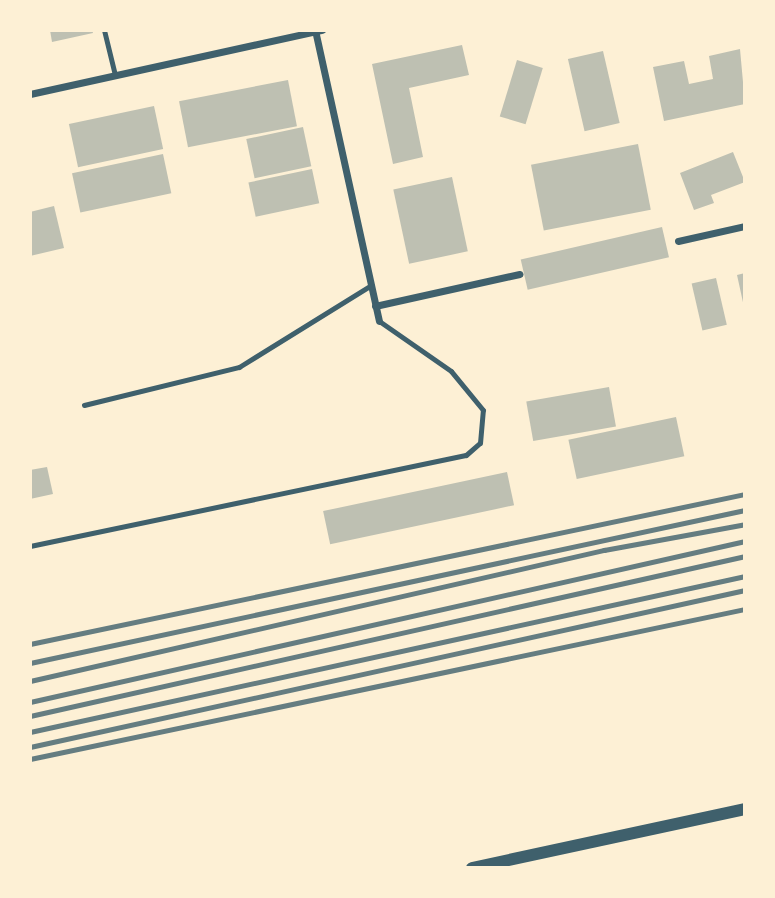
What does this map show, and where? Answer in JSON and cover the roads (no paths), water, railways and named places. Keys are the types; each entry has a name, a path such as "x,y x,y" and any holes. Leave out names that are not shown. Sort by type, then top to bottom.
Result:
{"street":[{"path":"30,94 317,30 379,321"},
{"path":"678,241 745,226"},
{"path":"375,306 519,274"},
{"path":"472,868 745,809"}],"lane":[{"path":"104,30 115,75"},
{"path":"84,405 239,367 371,285"},
{"path":"30,546 466,455 480,443 483,410 451,371 379,321"}],"railway":[{"path":"30,644 745,494"},
{"path":"30,663 745,510"},
{"path":"30,681 604,550 745,524"},
{"path":"30,702 745,541"},
{"path":"30,716 745,556"},
{"path":"30,732 745,576"},
{"path":"30,747 745,590"},
{"path":"30,759 745,609"}]}
